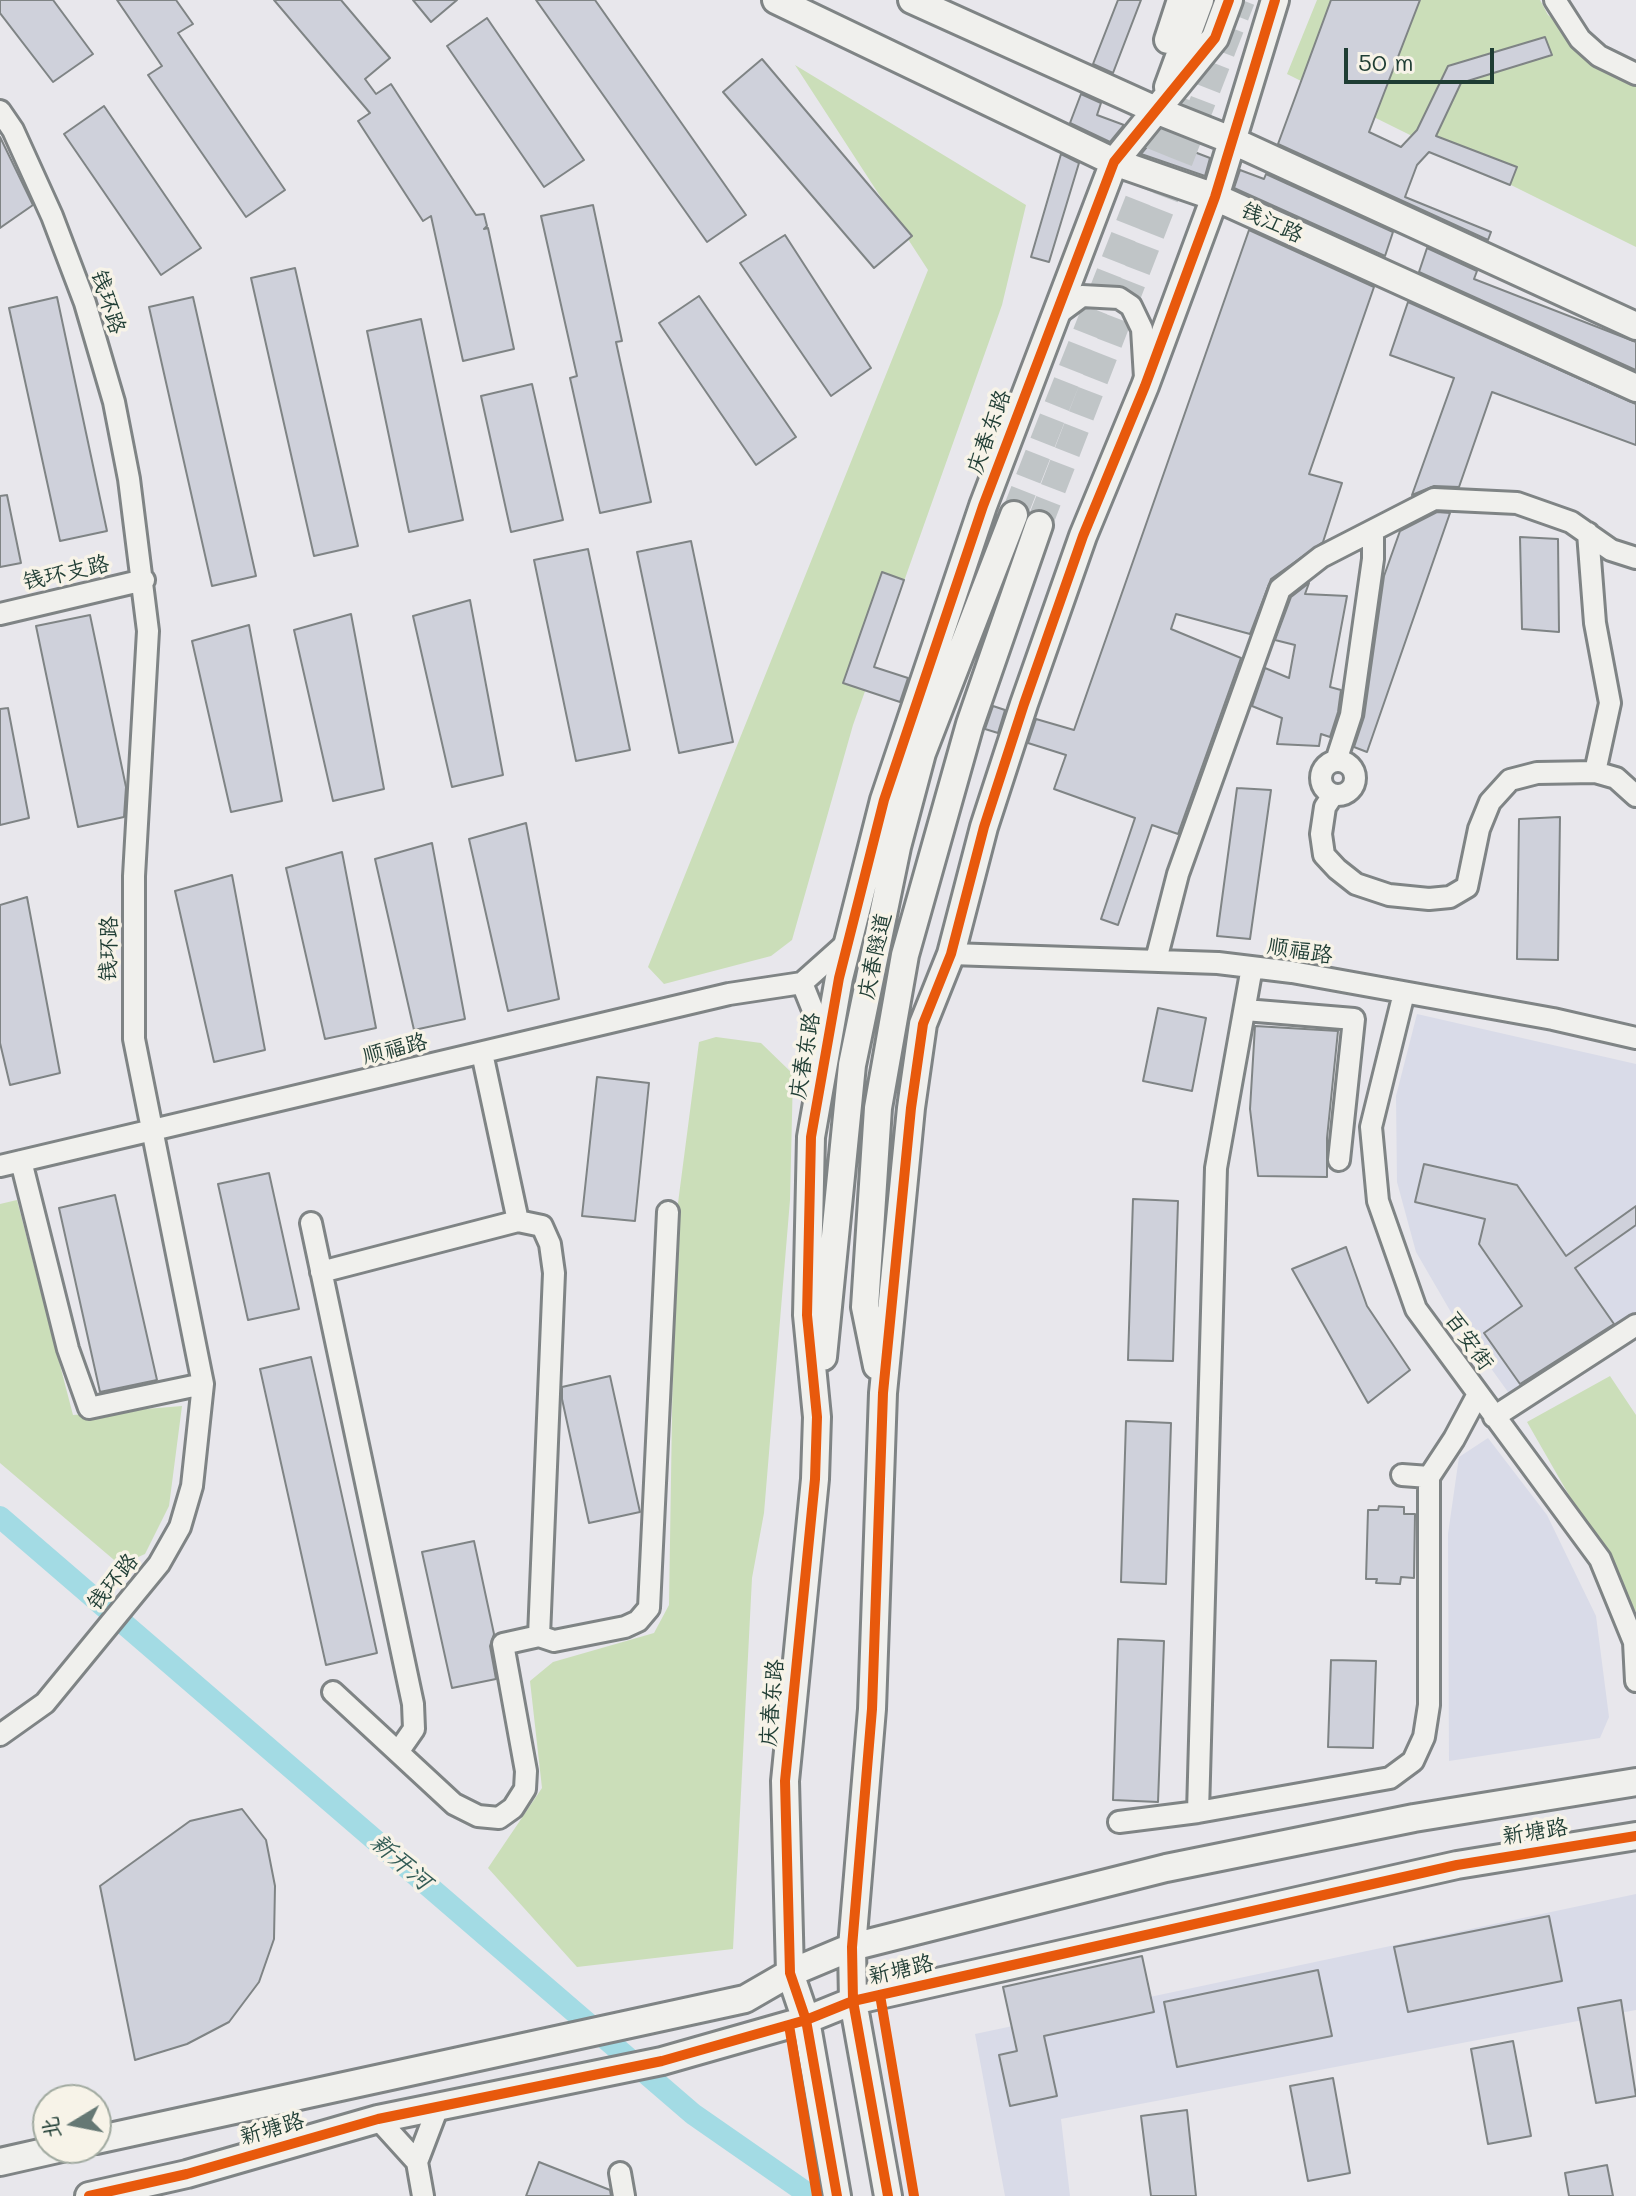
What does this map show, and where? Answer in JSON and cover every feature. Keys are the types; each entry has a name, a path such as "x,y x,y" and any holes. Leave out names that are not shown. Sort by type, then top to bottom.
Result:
{"main road":[{"name":"钱江路","path":"776,0 1114,162 1215,197 1636,388"},
{"path":"912,0 1158,111 1231,140 1636,326"},
{"path":"1158,111 1170,28 1181,0"},
{"path":"1158,111 1200,0"},
{"name":"庆春东路","path":"836,2185 806,2020 790,1973 785,1781 815,1479 817,1417 807,1315 811,1152 827,1045 884,800 983,506 1053,318 1114,162 1215,38 1229,0"},
{"path":"888,2196 853,2001 852,1947 872,1709 883,1393 911,1108 923,1024 951,954 984,827 1024,704 1083,536 1145,386 1215,197 1275,0"},
{"path":"1259,51 1286,0"},
{"name":"庆春隧道","path":"817,1417 852,1065 897,847 922,753 1026,520 900,982 878,1108 865,1307 883,1393"},
{"name":"新塘路","path":"112,2137 745,1999 790,1973 852,1947 1166,1868 1414,1818 1594,1786 1636,1782"},
{"name":"新塘路","path":"89,2196 187,2174 378,2119 662,2061 806,2020 853,2001 1457,1865 1636,1836"},
{"path":"0,2162 32,2155"}],"street":[{"path":"1555,0 1580,39 1599,56 1636,74"},
{"name":"钱环路","path":"0,111 13,130 45,202 85,303 114,402 144,580 148,631 132,969 134,1039 203,1384 192,1486 180,1527 136,1594 45,1703 0,1735"},
{"path":"1053,318 1082,296 1119,298 1131,306 1142,329 1145,386"},
{"path":"1156,960 1178,874 1280,589 1321,557 1434,499 1517,503 1571,522 1611,550 1636,558"},
{"path":"1373,532 1373,559 1351,715 1336,761 1344,762 1355,775 1349,791 1333,795 1325,807 1321,834 1324,855 1337,869 1356,884 1389,895 1429,899 1450,897 1467,887 1479,829 1490,802 1510,780 1537,773 1595,772 1616,778 1636,796"},
{"path":"1588,533 1595,623 1610,703 1595,772"},
{"name":"钱环支路","path":"0,614 144,580"},
{"path":"827,1045 802,983 849,941"},
{"name":"顺福路","path":"951,954 1095,961 1156,960 1252,967 1553,1019 1636,1038"},
{"path":"1198,1812 1216,1168 1252,967"},
{"name":"顺福路","path":"0,1166 729,994 802,983"},
{"name":"百安街","path":"1404,993 1371,1127 1378,1201 1416,1309 1600,1559 1634,1642 1636,1681"},
{"path":"1245,1010 1354,1019 1339,1160"},
{"path":"482,1053 518,1221"},
{"path":"21,1161 68,1349 89,1408 203,1384"},
{"path":"333,1692 454,1804 478,1816 499,1818 513,1808 525,1789 526,1771 503,1644 539,1636 554,1641 625,1627 638,1621 649,1608 668,1212"},
{"path":"321,1272 518,1221 542,1226 550,1244 554,1273 539,1636"},
{"path":"311,1223 413,1704 414,1729 398,1752"},
{"path":"1494,1417 1636,1325"},
{"path":"1119,1822 1198,1812 1390,1778 1413,1761 1424,1737 1429,1705 1429,1477 1478,1394"},
{"path":"1402,1475 1429,1477"},
{"path":"423,2196 417,2162 438,2107"},
{"path":"378,2119 417,2162"},
{"path":"620,2173 624,2196"}],"shaded area":[{"path":"1417,1014 1636,1064 1636,1315 1612,1325 1513,1399 1452,1314 1416,1252 1397,1182 1396,1096"},
{"path":"1488,1438 1547,1515 1596,1616 1609,1717 1600,1738 1449,1761 1448,1534 1459,1457"},
{"path":"1636,1894 1636,2010 1061,2119 1070,2196 1005,2196 975,2034"}],"green space":[{"path":"1317,0 1540,0 1548,15 1604,57 1636,72 1636,247 1287,74"},
{"path":"795,65 1026,205 1002,305 853,725 792,940 771,956 664,984 648,967 928,270"},
{"path":"716,1037 761,1043 793,1074 790,1200 764,1513 752,1578 733,1949 577,1967 488,1868 542,1788 530,1681 553,1662 654,1633 669,1605 675,1226 699,1042"},
{"path":"17,1200 73,1415 182,1406 169,1506 145,1554 120,1565 0,1463 0,1204"},
{"path":"1610,1376 1636,1415 1636,1612 1527,1422"}],"building":[{"path":"0,0 53,0 93,54 53,82 0,13"},
{"path":"117,0 176,0 193,24 178,33 285,190 246,217 148,75 162,66"},
{"path":"274,0 341,0 390,58 365,79 376,94 391,84 476,215 484,214 487,226 484,229 488,228 514,349 463,361 431,216 423,221 358,121 370,113"},
{"path":"413,0 457,0 431,22"},
{"path":"536,0 595,0 746,215 707,242"},
{"path":"1118,0 1141,0 1113,73 1093,64"},
{"path":"1331,0 1420,0 1369,132 1401,147 1417,130 1448,66 1545,37 1552,55 1461,83 1436,136 1517,167 1510,185 1429,152 1417,165 1405,197 1491,232 1488,240 1278,144"},
{"path":"487,18 584,160 544,187 447,46"},
{"path":"762,59 912,236 874,268 723,92"},
{"path":"1081,94 1101,103 1097,115 1124,125 1110,142 1070,123"},
{"path":"104,106 201,248 161,275 64,134"},
{"path":"0,137 33,205 0,228"},
{"path":"1155,137 1210,158 1205,176 1141,154"},
{"path":"1061,154 1079,163 1049,262 1031,257"},
{"path":"1240,170 1264,179 1266,174 1393,232 1385,256 1234,188"},
{"path":"593,205 622,341 616,342 651,502 600,513 570,378 577,376 541,216"},
{"path":"1249,230 1374,287 1309,474 1342,483 1323,542 1271,579 1250,634 1176,614 1171,629 1241,658 1178,834 1152,825 1118,925 1101,919 1135,818 1054,789 1066,755 1028,743 1036,719 1074,730"},
{"path":"785,235 871,368 831,396 740,263"},
{"path":"1427,248 1477,271 1474,279 1636,342 1636,370 1419,272"},
{"path":"295,268 358,546 314,556 251,278"},
{"path":"699,296 796,437 756,465 659,323"},
{"path":"57,297 107,531 60,541 9,308"},
{"path":"193,297 256,576 212,586 149,307"},
{"path":"1408,302 1636,404 1636,445 1492,392 1459,487 1434,486 1412,495 1454,378 1390,355"},
{"path":"421,319 463,520 409,532 367,331"},
{"path":"532,384 563,520 511,532 481,396"},
{"path":"7,495 21,563 0,567 0,496"},
{"path":"1437,512 1450,513 1367,752 1354,747 1364,717 1384,576 1400,531"},
{"path":"1520,537 1558,539 1559,632 1522,629"},
{"path":"691,541 733,742 679,753 637,552"},
{"path":"588,549 630,750 576,761 534,560"},
{"path":"882,572 904,580 874,667 908,678 900,702 843,683"},
{"path":"1309,583 1305,594 1347,596 1330,687 1341,690 1338,712 1330,737 1321,734 1319,746 1277,744 1282,718 1252,706 1265,668 1289,678 1295,645 1275,640 1291,597"},
{"path":"470,600 503,775 452,787 413,616"},
{"path":"351,614 384,789 333,801 294,630"},
{"path":"90,615 126,787 124,817 78,827 36,626"},
{"path":"249,625 282,801 231,812 192,641"},
{"path":"993,706 1005,710 998,733 985,729"},
{"path":"8,708 29,818 0,825 0,709"},
{"path":"1237,788 1271,790 1250,939 1217,936"},
{"path":"1560,817 1558,960 1517,959 1519,819"},
{"path":"526,823 559,999 508,1011 469,839"},
{"path":"432,843 465,1019 414,1030 375,859"},
{"path":"342,852 376,1028 325,1039 286,868"},
{"path":"232,875 265,1050 214,1062 175,891"},
{"path":"27,897 60,1073 10,1085 0,1043 0,905"},
{"path":"1158,1008 1206,1018 1192,1091 1143,1081"},
{"path":"1255,1026 1338,1031 1327,1138 1327,1177 1258,1176 1250,1109"},
{"path":"597,1077 649,1083 635,1221 582,1216"},
{"path":"1424,1164 1517,1185 1566,1256 1636,1206 1636,1225 1575,1268 1614,1324 1520,1384 1484,1333 1522,1306 1479,1244 1485,1219 1415,1202"},
{"path":"269,1173 299,1309 248,1320 218,1184"},
{"path":"115,1195 157,1380 100,1392 59,1208"},
{"path":"1133,1199 1178,1201 1173,1361 1128,1360"},
{"path":"1346,1247 1367,1306 1410,1370 1368,1403 1292,1269"},
{"path":"311,1357 377,1653 326,1665 260,1369"},
{"path":"610,1376 640,1512 589,1523 562,1387"},
{"path":"1126,1421 1171,1423 1166,1584 1121,1582"},
{"path":"1379,1506 1404,1507 1404,1514 1415,1514 1414,1578 1401,1577 1400,1584 1376,1583 1377,1579 1366,1579 1368,1510 1378,1510"},
{"path":"474,1541 494,1634 490,1646 496,1679 452,1688 422,1552"},
{"path":"1118,1639 1164,1641 1158,1802 1113,1800"},
{"path":"1331,1660 1376,1661 1373,1748 1328,1747"},
{"path":"242,1809 266,1840 275,1886 274,1939 259,1982 229,2022 187,2044 135,2060 100,1886 190,1821"},
{"path":"1549,1916 1562,1981 1408,2012 1394,1947"},
{"path":"1142,1956 1154,2012 1044,2036 1057,2096 1010,2106 999,2055 1017,2051 1003,1987"},
{"path":"1318,1970 1332,2036 1177,2067 1164,2002"},
{"path":"1621,2000 1636,2096 1596,2103 1578,2008"},
{"path":"1513,2041 1531,2136 1488,2144 1471,2049"},
{"path":"1333,2078 1350,2173 1308,2181 1290,2086"},
{"path":"1187,2110 1196,2196 1151,2196 1141,2116"},
{"path":"539,2162 610,2190 611,2196 526,2196"},
{"path":"1607,2165 1613,2196 1569,2196 1565,2173"}],"waterway":[{"name":"新开河","path":"0,1517 693,2114 811,2196"}],"tunnel":[{"path":"1039,525 1242,0"},
{"path":"1014,515 1179,96"}],"cycle path":[{"path":"837,2196 806,2020 790,1973 785,1781 815,1479 817,1417 807,1315 811,1137 839,978 884,800 983,506 1114,162 1215,38 1229,0"},
{"path":"888,2196 853,2001 852,1947 872,1709 883,1393 911,1108 923,1024 951,954 984,827 1024,704 1083,536 1145,386 1215,197 1275,0"},
{"path":"89,2196 187,2174 378,2119 662,2061 806,2020 853,2001 1457,1865 1636,1836"},
{"path":"880,1995 914,2196"},
{"path":"789,2025 817,2196"}]}
